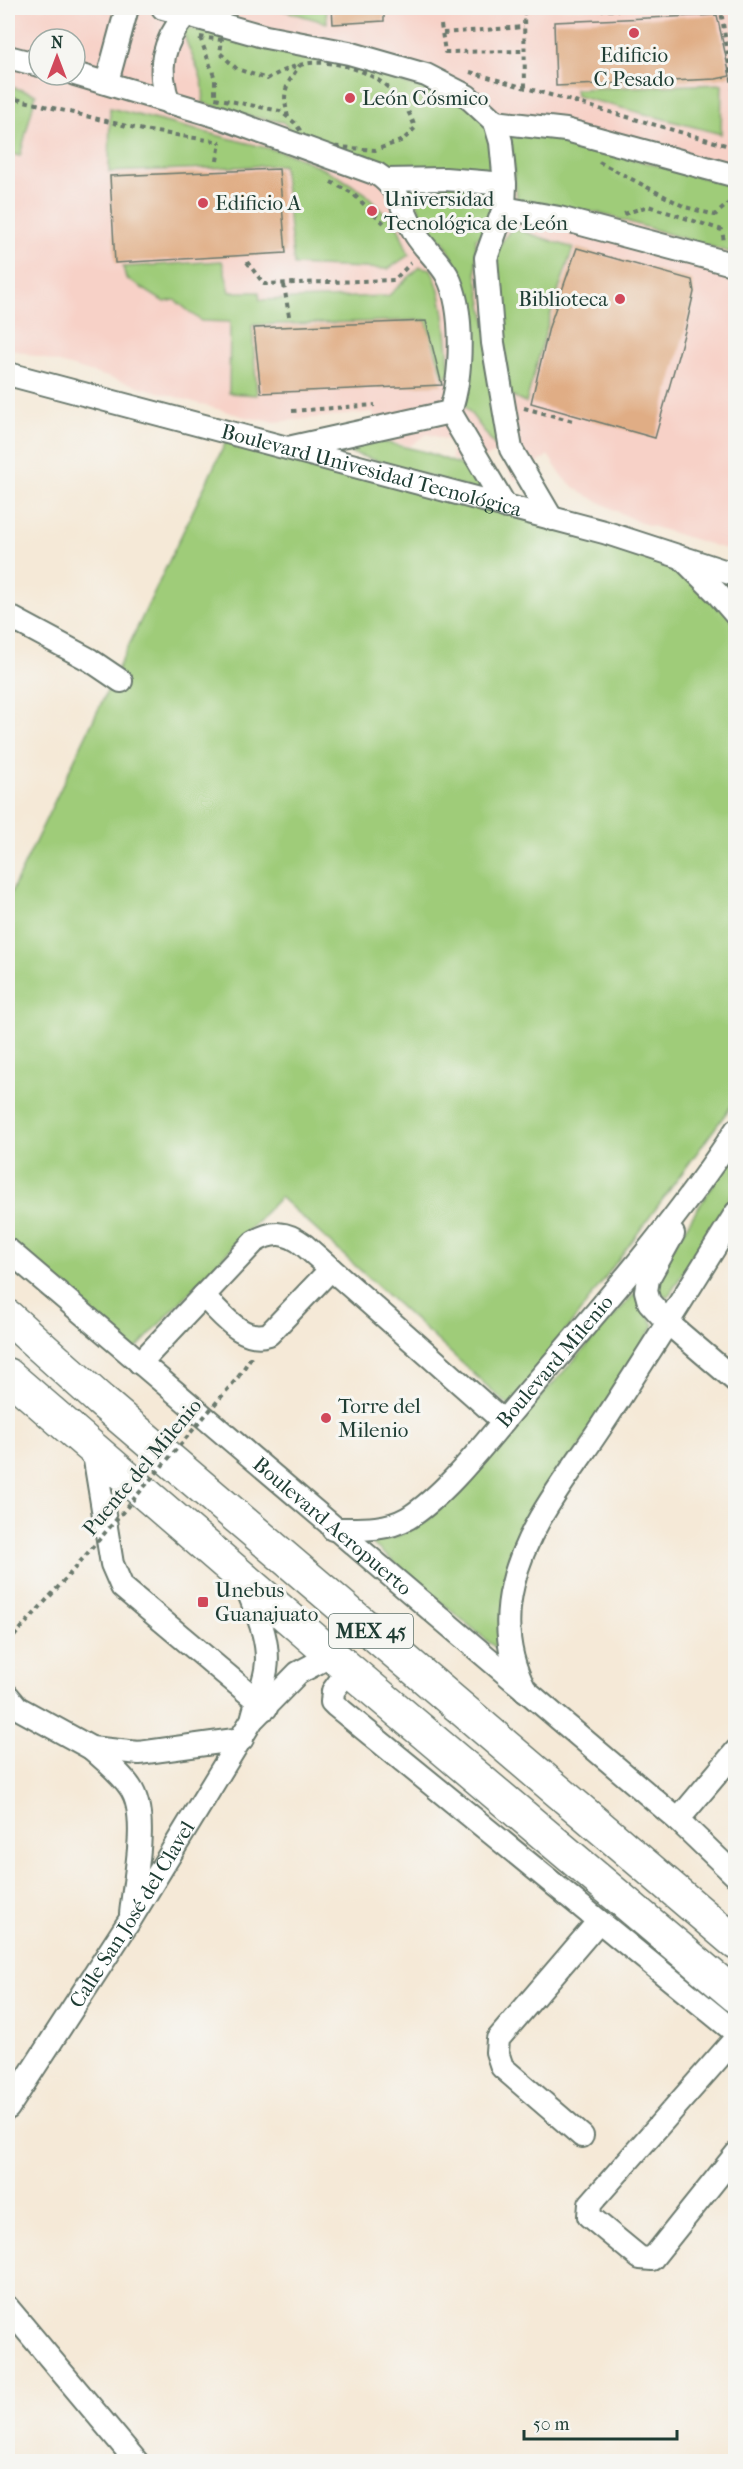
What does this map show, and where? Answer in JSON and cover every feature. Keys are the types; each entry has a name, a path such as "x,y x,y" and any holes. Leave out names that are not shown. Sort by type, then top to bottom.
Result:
{"highway":[{"name":"MEX 45","path":"8,1317 100,1400 735,1943"},
{"name":"MEX 45","path":"8,1375 341,1662 735,1996"}],"street":[{"path":"107,82 127,8"},
{"path":"163,8 266,37 349,53 426,75 467,96 495,122 501,142 505,184 504,208 486,258 493,343 512,449 552,519"},
{"path":"169,103 162,78 164,50 172,33 186,14"},
{"path":"8,57 27,62"},
{"path":"87,77 220,117 377,174 386,180 399,197 415,233 447,276 456,312 458,344 457,385 450,412 506,507"},
{"path":"495,122 566,130 735,176"},
{"path":"386,180 445,179 505,184"},
{"path":"504,208 730,255"},
{"path":"458,344 493,343"},
{"name":"Boulevard Univesidad Tecnológica","path":"8,374 552,519 680,556 735,575"},
{"path":"285,449 450,412"},
{"path":"680,556 717,592 735,615"},
{"path":"8,616 90,660 121,681"},
{"name":"Boulevard Milenio","path":"333,1529 387,1527 406,1519 426,1506 504,1421 676,1215 735,1130"},
{"path":"527,1694 515,1667 509,1638 509,1603 520,1559 544,1514 668,1323 735,1213"},
{"path":"676,1215 669,1245 646,1285 649,1302 668,1323 735,1381"},
{"path":"140,1363 254,1242 274,1233 295,1238 504,1421"},
{"name":"Boulevard Aeropuerto","path":"8,1250 333,1529 678,1820 735,1874"},
{"path":"203,1296 243,1334 256,1338 268,1334 331,1269"},
{"path":"91,1748 139,1753 254,1717 122,1587 112,1564 93,1448"},
{"name":"Calle San José del Clavel","path":"243,1578 265,1638 266,1668 254,1717"},
{"path":"341,1662 333,1691 332,1702 336,1706 735,2035 590,2204 589,2216 640,2258 652,2259 735,2154"},
{"name":"Calle San José del Clavel","path":"8,2108 130,1920 254,1717 298,1673 341,1662"},
{"path":"8,1696 18,1708 91,1748 131,1788 139,1809 130,1920"},
{"path":"678,1820 735,1751"},
{"path":"582,2136 502,2067 497,2052 498,2039 599,1921"},
{"path":"11,2320 136,2462"}],"path":[{"path":"469,71 733,147 734,79 721,11 524,9 525,87"},
{"path":"441,25 445,52 525,51"},
{"path":"442,33 524,27"},
{"path":"200,37 222,39 220,53 237,69 267,79 300,65 335,63 366,74 393,90 410,111 415,128 403,140 375,150 327,146 304,136 280,111 215,98 215,79 200,37"},
{"path":"289,118 284,100 285,87 300,65"},
{"path":"8,97 143,130 231,144"},
{"path":"217,161 220,142"},
{"path":"590,158 685,207 716,215 735,197"},
{"path":"324,178 352,193 390,229"},
{"path":"614,212 624,214 648,206 722,230 730,255"},
{"path":"247,262 264,284 284,285 394,280 416,259"},
{"path":"284,285 289,316"},
{"path":"291,411 385,405"},
{"path":"517,406 573,421"},
{"name":"Puente del Milenio","path":"8,1643 238,1376"}],"shaded area":[{"name":"Universidad Tecnológica de León","path":"8,8 735,8 735,552 638,522 582,493 563,478 548,455 515,481 498,452 469,465 452,459 451,441 427,434 410,446 377,439 373,412 275,422 245,417 8,348"}],"green space":[{"path":"276,8 326,8 327,23"},
{"path":"182,27 242,37 266,49 291,55 317,54 344,59 409,85 447,92 486,117 498,206 488,234 476,238 476,274 517,475 462,402 472,381 459,280 452,256 445,244 425,224 413,193 367,155 325,155 291,131 283,122 253,117 203,103 202,83"},
{"path":"722,84 721,134 576,96 575,89"},
{"path":"8,86 36,94 20,156 8,153"},
{"path":"110,108 294,155 336,175 365,193 398,227 409,255 388,269 294,265 283,165 109,172"},
{"path":"509,126 735,186 735,254 599,213 518,201"},
{"path":"512,228 573,248 551,313 526,403 509,394 495,251"},
{"path":"222,261 230,292 259,292 260,300 388,296 420,267 431,269 443,307 450,372 444,379 426,320 252,325 257,395 229,393 230,322 201,321 175,300 164,302 126,278 123,267"},
{"path":"231,431 680,556 735,596 735,1101 510,1407 280,1197 133,1352 8,1246 8,899"},
{"path":"375,440 426,452 469,468 485,493 338,449"},
{"path":"735,1151 735,1189 668,1297 656,1288 656,1273"},
{"path":"635,1293 654,1325 518,1548 500,1624 497,1649 370,1542 395,1537 428,1521"}],"building":[{"path":"332,8 384,8 384,21 333,24"},
{"path":"717,15 730,76 716,79 556,86 554,22"},
{"path":"279,169 286,253 115,263 110,176"},
{"path":"577,248 692,280 694,292 685,331 655,438 531,403 549,327"},
{"path":"426,321 442,385 261,393 254,328"}],"place":[{"name":"Edificio C Pesado","path":"634,33"},
{"name":"León Cósmico","path":"350,98"},
{"name":"Edificio A","path":"203,203"},
{"name":"Universidad Tecnológica de León","path":"372,211"},
{"name":"Biblioteca","path":"620,299"},
{"name":"Torre del Milenio","path":"326,1418"},
{"name":"Unebus Guanajuato","path":"203,1602"}]}
